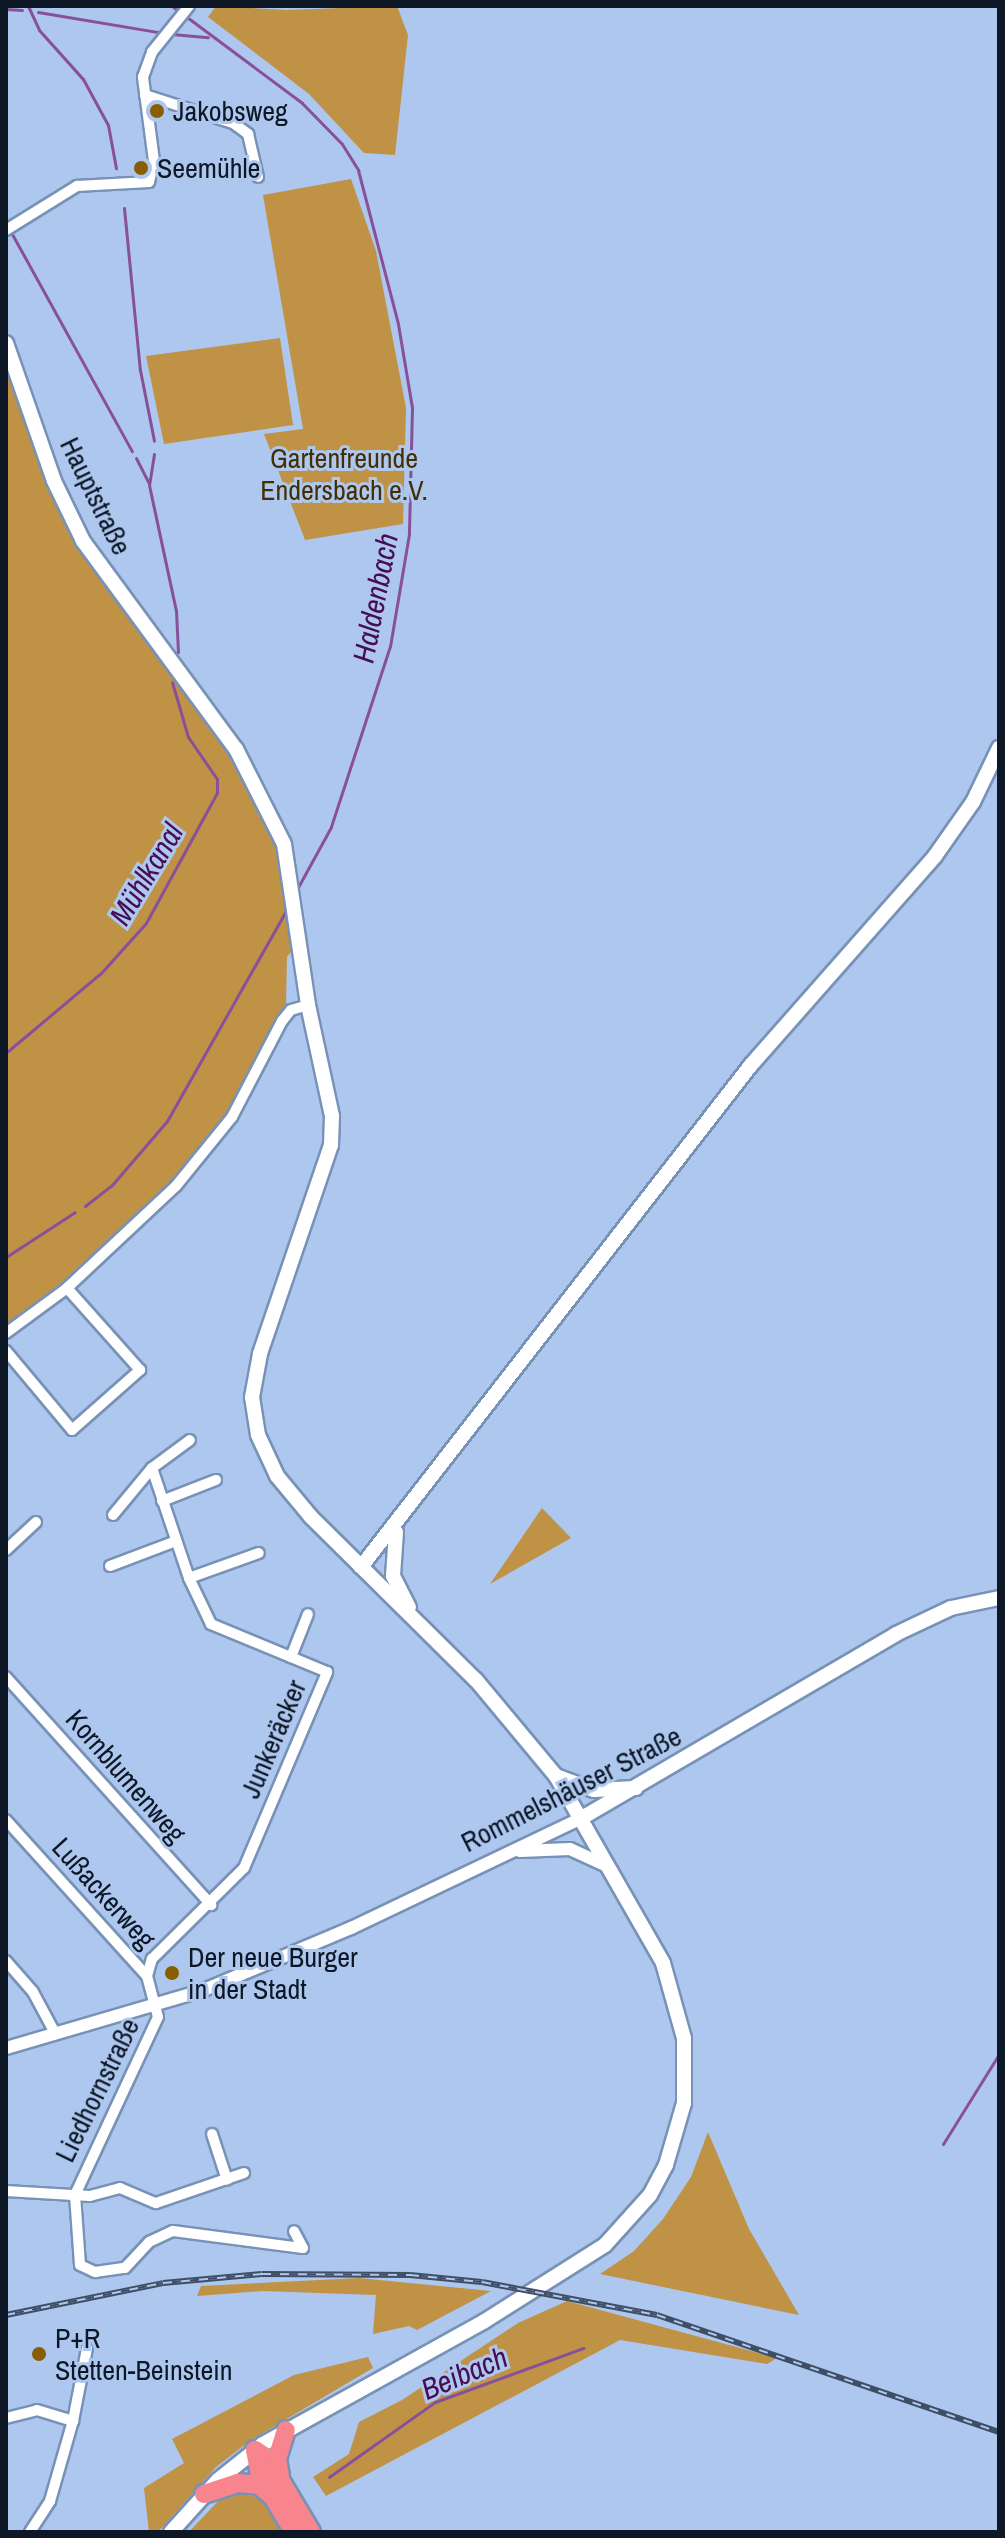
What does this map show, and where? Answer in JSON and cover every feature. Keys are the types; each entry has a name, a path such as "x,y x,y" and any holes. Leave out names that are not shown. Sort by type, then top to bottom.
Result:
{"highway":[{"path":"286,2430 277,2459 278,2490 294,2532"},
{"path":"255,2450 278,2490 311,2532"},
{"path":"204,2494 238,2483 278,2490"}],"main road":[{"name":"Hauptstraße","path":"6,343 54,481 83,541 259,788 284,844 308,1005 332,1116 331,1145 260,1354 253,1414 277,1476 361,1567 412,1613"},
{"path":"361,1567 751,1065 935,856 973,802 999,748"},
{"path":"171,2532 204,2494 255,2450 573,2269 605,2245 650,2195 666,2165 684,2103 684,2038 663,1963 556,1776 530,1741 412,1613 393,1576 398,1523"},
{"name":"Rommelshäuser Straße","path":"580,1819 638,1788 906,1629 951,1608 999,1598"},
{"path":"556,1776 594,1790 638,1788"}],"street":[{"path":"6,230 77,186 149,182 154,161 143,77 167,33 185,11"},
{"path":"145,95 233,123 248,134 258,177"},
{"path":"6,1333 67,1288 176,1186 232,1117 282,1021 291,1010 308,1005"},
{"path":"6,1351 72,1430 140,1370 67,1288"},
{"path":"113,1515 152,1468 190,1440"},
{"name":"Junkeräcker","path":"147,1976 152,1959 211,1905 250,1855 327,1672 211,1624 189,1578 152,1468"},
{"path":"162,1501 216,1480"},
{"path":"6,1550 36,1522"},
{"path":"110,1566 176,1541"},
{"path":"189,1578 259,1553"},
{"path":"291,1657 308,1614"},
{"name":"Kornblumenweg","path":"6,1677 211,1905"},
{"name":"Rommelshäuser Straße","path":"6,2048 155,2005 290,1955 580,1819"},
{"name":"Lußackerweg","path":"6,1820 147,1976 155,2005"},
{"path":"509,1853 557,1847 607,1866"},
{"path":"6,1961 33,1992 55,2033"},
{"name":"Liedhornstraße","path":"155,2005 157,2027 75,2195 80,2265 95,2272 125,2268 149,2242 173,2231 303,2248 294,2231"},
{"path":"212,2134 227,2180"},
{"name":"Liedhornstraße","path":"75,2195 120,2188 156,2203 244,2173"},
{"path":"6,2191 75,2195"},
{"path":"30,2532 50,2501 73,2421 87,2348"},
{"path":"6,2418 49,2410 73,2421"}],"green space":[{"path":"216,6 287,10 397,6 408,35 395,155 364,153 309,94 208,17"},
{"name":"Gartenfreunde Endersbach e.V.","path":"351,179 376,251 406,408 403,524 305,540 264,434 303,429 263,195"},
{"path":"280,338 293,425 164,444 146,356"},
{"path":"6,363 78,542 234,752 280,845 296,946 287,957 286,1006 228,1117 172,1186 108,1246 6,1327"},
{"path":"542,1508 571,1538 490,1584"},
{"path":"708,2132 749,2229 799,2315 600,2274 634,2251 663,2219 691,2177"},
{"path":"359,2278 491,2291 417,2330 409,2326 373,2334 376,2295 263,2291 197,2296 201,2286"},
{"path":"567,2301 777,2358 767,2364 620,2340 326,2496 313,2477 349,2454 359,2422 402,2400 518,2323"},
{"path":"368,2357 373,2368 251,2440 216,2467 158,2532 149,2532 144,2488 184,2463 172,2439 294,2375"},
{"path":"236,2491 267,2500 288,2532 189,2532 220,2499"}],"waterway":[{"name":"Mühlkanal","path":"28,6 39,30 83,79 108,125 116,168"},
{"name":"Haldenbach","path":"172,6 302,103 342,144 358,170 398,324 412,408 409,534 390,646 331,827 297,889"},
{"path":"6,9 22,10"},
{"path":"38,12 164,33"},
{"path":"172,34 208,37"},
{"name":"Mühlkanal","path":"124,208 140,370 154,441"},
{"path":"12,234 132,451"},
{"name":"Mühlkanal","path":"154,454 149,485 176,611 178,652"},
{"path":"136,458 149,484"},
{"name":"Mühlkanal","path":"8,1051 101,973 146,923 217,793 217,779 188,737 172,682"},
{"name":"Haldenbach","path":"85,1206 112,1185 167,1121 288,907"},
{"name":"Haldenbach","path":"6,1257 75,1212"},
{"name":"Beibach","path":"943,2144 999,2054"},
{"name":"Beibach","path":"329,2477 435,2402 583,2348"}],"railway":[{"path":"6,2315 163,2283 262,2274 410,2275 482,2282 657,2315 999,2432"}],"place":[{"name":"Jakobsweg","path":"157,111"},
{"name":"Seemühle","path":"141,168"},
{"name":"Der neue Burger in der Stadt","path":"172,1973"},
{"name":"P+R Stetten-Beinstein","path":"39,2354"}]}
